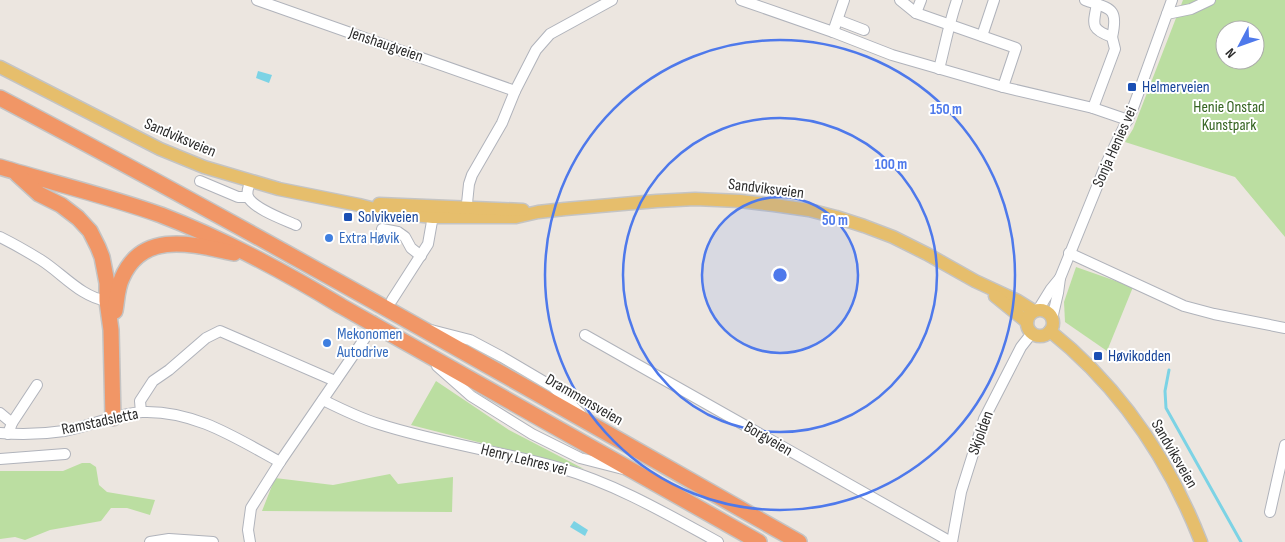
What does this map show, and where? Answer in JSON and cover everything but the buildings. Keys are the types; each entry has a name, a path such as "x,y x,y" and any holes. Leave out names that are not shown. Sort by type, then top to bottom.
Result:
{"highway":[{"name":"Drammensveien","path":"0,98 142,173 421,328 799,542"},
{"path":"7,169 159,215 213,236 284,271 341,306 759,542"},
{"path":"7,169 39,194 69,210 90,231 102,257 107,284 111,330 113,418"},
{"path":"111,330 117,293 122,277 131,263 143,252 159,245 174,243 196,245 258,259"}],"main road":[{"name":"Sandviksveien","path":"0,67 160,150 204,167 250,182 386,212 466,213 516,217 538,212 657,201 696,199 740,200 809,210 864,226 893,237 975,281 1033,319 1046,311 1051,325 1076,354 1111,389 1139,426 1168,471 1201,542"},
{"path":"1033,319 1043,335 1051,325"}],"street":[{"name":"Jenshaugveien","path":"257,0 514,91"},
{"path":"466,213 469,184 472,175 502,123 514,91 536,50 550,34 612,0"},
{"path":"741,0 892,55 1004,87 1093,108 1128,120"},
{"path":"833,32 844,0"},
{"path":"900,0 916,13 1016,48 1004,87"},
{"path":"916,13 921,0"},
{"path":"939,69 947,40 948,25 957,0"},
{"path":"982,36 994,0"},
{"path":"1085,0 1106,8 1114,16 1115,20 1112,37 1115,50 1093,108"},
{"name":"Sonja Henies vei","path":"1051,325 1060,278 1069,253 1107,162 1128,120 1172,0"},
{"path":"1167,14 1191,9 1210,0"},
{"path":"1097,4 1094,22 1096,28 1099,32 1112,37"},
{"path":"838,20 864,30"},
{"path":"200,181 238,197 248,197"},
{"path":"250,182 247,191 248,197 254,204 296,225"},
{"path":"392,300 428,244 434,212"},
{"path":"382,229 398,232 405,236 411,248 421,256"},
{"path":"0,237 42,260 85,293 97,300 107,301"},
{"path":"1069,253 1184,306 1285,328"},
{"name":"Sonja Henies vei","path":"1033,319 1050,289 1060,278"},
{"name":"Skjolden","path":"952,542 961,492 984,419 1021,347 1033,319"},
{"path":"141,412 140,400 152,381 206,338 220,331 335,381"},
{"name":"Borgveien","path":"584,335 952,542"},
{"path":"250,542 248,530 251,508 280,462 365,338"},
{"path":"4,433 37,385"},
{"name":"Henry Lehres vei","path":"323,400 377,424 412,434 562,468 630,494 718,542"},
{"name":"Ramstadsletta","path":"4,433 38,434 65,430 141,412 162,413 187,417 222,430 280,462"},
{"path":"0,413 12,423"},
{"path":"1270,512 1285,446"},
{"path":"0,459 65,454"},
{"path":"150,542 169,539 213,542"}],"green space":[{"name":"Henie Onstad Kunstpark","path":"1183,0 1285,0 1285,237 1235,177 1125,142 1133,129"},
{"path":"1076,267 1133,287 1107,351 1065,322 1064,302"},
{"path":"436,381 509,430 584,469 411,425"},
{"path":"82,463 90,463 96,467 99,485 107,492 155,500 150,515 127,508 111,508 101,521 50,530 25,540 15,537 0,539 0,471 63,471"},
{"path":"390,474 398,484 453,477 452,512 262,511 275,478 333,485"}],"water":[{"path":"258,71 272,75 269,83 256,78"},
{"path":"574,521 588,530 585,536 570,527"}],"waterway":[{"path":"1169,370 1165,391 1166,408 1241,542"}],"tunnel":[{"path":"365,338 388,305"}],"place":[{"name":"Helmerveien","path":"1132,87"},
{"name":"Solvikveien","path":"348,217"},
{"name":"Extra Høvik","path":"329,238"},
{"name":"Mekonomen Autodrive","path":"327,343"},
{"name":"Høvikodden","path":"1098,356"}]}
